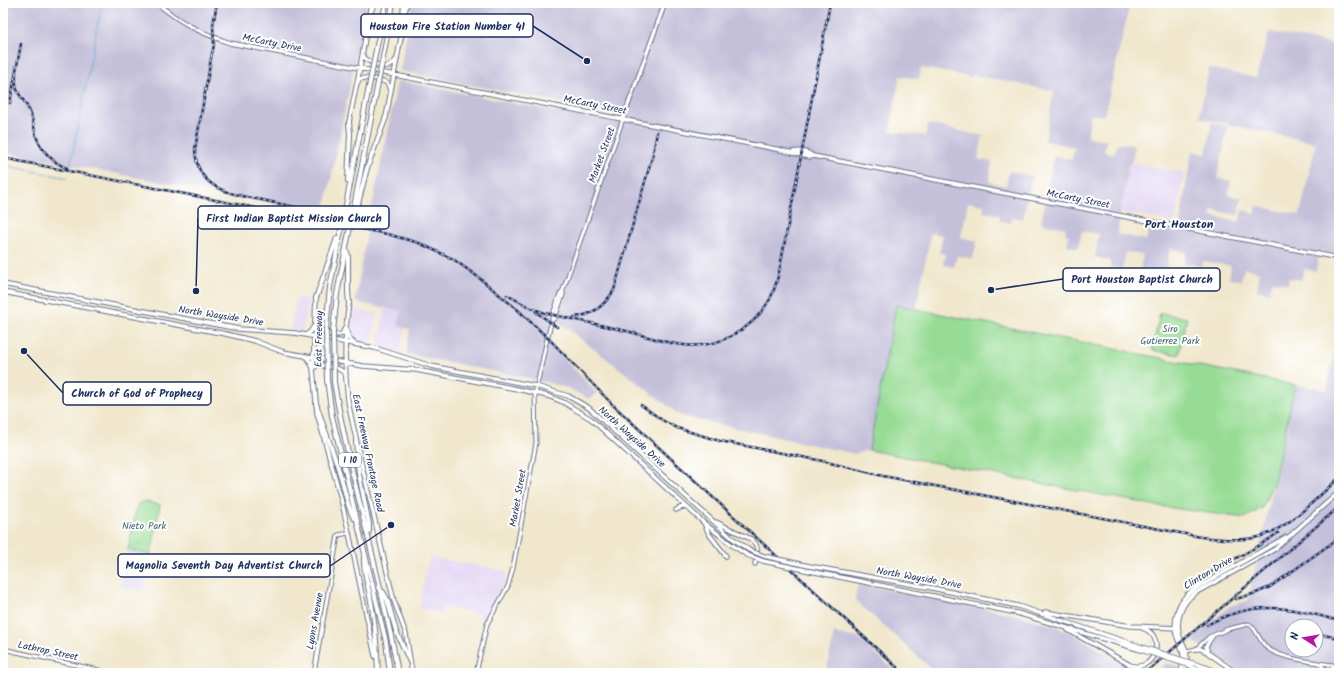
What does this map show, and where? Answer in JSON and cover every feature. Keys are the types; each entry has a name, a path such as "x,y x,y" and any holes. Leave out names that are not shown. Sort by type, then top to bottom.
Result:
{"highway":[{"path":"370,14 374,3"},
{"name":"East Freeway","path":"386,3 330,287 326,330 327,380 332,416 386,642 390,673"},
{"name":"East Freeway","path":"393,3 335,309 333,331 334,382 340,421 380,587 398,673"},
{"path":"402,29 406,3"},
{"path":"352,220 358,204 367,168 386,117"},
{"path":"346,205 350,163 349,122"},
{"path":"316,298 332,254 344,213"},
{"path":"347,248 349,303"},
{"path":"316,403 341,475 350,511 356,521"},
{"path":"356,440 359,474 369,524 368,538"},
{"path":"364,552 363,566 370,596 376,638 377,673"},
{"path":"380,587 387,599 396,632 410,662"}],"main road":[{"name":"McCarty Drive","path":"157,3 177,19 197,31 224,41 394,74"},
{"path":"349,122 363,54 371,3"},
{"name":"Market Street","path":"624,119 665,3"},
{"path":"386,117 402,29"},
{"path":"363,54 367,61 386,66 393,64 397,58"},
{"name":"McCarty Street","path":"394,74 793,152 797,151 809,153 813,156 1339,258"},
{"path":"356,86 359,80 365,78 384,81 391,92"},
{"name":"North Wayside Drive","path":"3,284 239,329 287,332 345,342 374,348 431,366 536,386 568,396 589,408 732,538 749,550 774,559 978,597 1035,610 1205,671 1221,673"},
{"name":"North Wayside Drive","path":"3,292 226,334 284,352 363,366 416,370 535,394 562,402 591,419 703,522 747,555 775,564 1004,610 1142,649 1205,671"},
{"path":"316,298 313,368 319,424 340,495 349,533 372,638 377,673"},
{"name":"East Freeway Frontage Road","path":"349,303 345,342 348,402 394,602 406,634 412,673"},
{"path":"306,335 313,328 314,323"},
{"path":"314,323 318,329 324,333 338,335 342,334 346,327"},
{"path":"346,327 349,339 357,345"},
{"path":"302,355 309,360 313,368"},
{"path":"313,368 318,365 328,366 339,369 346,374 351,367 363,366"},
{"name":"Clinton Drive","path":"1185,673 1187,659 1177,628 1181,610 1188,598 1289,535 1339,492"},
{"path":"676,510 682,507 688,508"},
{"path":"711,519 752,539 757,549 755,564"},
{"path":"703,522 708,533 726,556"},
{"path":"1035,610 1142,628 1153,634 1156,639 1156,647 1149,662 1144,666 1135,667 1057,624"},
{"path":"1142,628 1177,628"},
{"path":"1208,653 1206,646 1212,637"},
{"path":"1196,649 1201,649 1238,673"},
{"name":"Clinton Drive","path":"1180,673 1184,652"},
{"path":"1205,671 1210,673"}],"street":[{"name":"Market Street","path":"476,673 487,624 508,586 513,568 536,443 536,386 552,320 555,318 563,290 624,119"},
{"name":"Lyons Avenue","path":"314,673 338,535 349,533"},
{"path":"1184,652 1196,649 1207,639 1231,628 1249,624 1254,626 1262,642 1272,651 1282,655 1333,665 1330,673"},
{"name":"Lathrop Street","path":"3,649 112,673"},
{"path":"1317,662 1323,667 1326,673"}],"shaded area":[{"path":"3,3 367,3 324,213 3,152"},
{"path":"412,3 1106,3 1129,8 1104,116 1091,114 1087,137 1106,140 1104,152 1115,154 1117,143 1135,146 1131,163 1129,164 1117,234 1146,240 1150,226 1178,232 1192,151 1206,154 1212,123 1228,126 1217,178 1231,181 1228,195 1242,198 1238,215 1212,210 1210,216 1239,222 1242,210 1255,213 1257,206 1300,215 1316,143 1199,118 1209,68 1256,78 1269,32 1339,45 1339,255 1320,251 1316,271 1304,269 1301,280 1289,278 1288,284 1272,281 1269,293 1257,290 1260,272 1244,268 1241,281 1229,278 1231,266 1203,261 1201,266 1184,263 1186,252 1170,248 1164,278 1139,273 1143,255 1126,252 1122,269 1110,267 1111,261 1095,257 1099,234 1082,231 1078,248 1067,246 1069,235 1065,234 1066,228 1041,223 1054,156 1072,159 1074,147 1045,141 1054,91 973,75 972,77 921,68 919,79 900,76 890,131 925,136 928,124 983,136 978,159 992,162 989,182 1006,186 1009,171 1032,176 1023,219 1012,217 1011,223 999,221 1000,215 983,212 984,205 968,202 961,237 977,241 973,259 957,256 954,267 943,265 945,254 939,253 943,235 931,233 916,309 896,306 869,450 855,454 681,416 555,319 549,343 597,393 589,399 568,388 533,379 406,354 410,329 398,326 401,311 355,302 368,227 397,83 399,81 618,122 620,114 400,71"},
{"path":"1131,163 1184,173 1175,221 1173,222 1122,212 1121,210 1129,164"},
{"path":"297,298 309,299 302,332 290,329"},
{"path":"385,308 401,311 405,327 401,353 378,346"},
{"path":"355,309 377,313 372,343 355,341 351,337 351,326"},
{"path":"1339,331 1339,673 1242,673 1191,640 1230,606 1248,601 1295,385 1327,390"},
{"path":"128,550 151,555 144,591 121,587"},
{"path":"430,557 506,571 505,581 485,618 479,617 479,614 442,607 441,613 419,608"},
{"path":"858,584 1013,614 1052,625 1074,634 1138,673 936,673 855,600"},
{"path":"834,633 858,638 897,673 826,673"},
{"path":"1166,663 1180,667 1179,673 1155,673"}],"green space":[{"path":"896,305 1295,385 1273,484 1262,508 1245,518 1158,506 869,450"},
{"name":"Siro Gutierrez Park","path":"1160,313 1187,318 1178,355 1152,350"},
{"name":"Nieto Park","path":"142,501 160,505 151,555 128,550 137,505"}],"waterway":[{"path":"70,167 102,3"},
{"path":"3,165 67,178 68,176"}],"railway":[{"path":"211,58 214,45 213,25 217,3"},
{"path":"507,295 531,308 545,313 623,330 665,342 684,345 710,344 734,335 745,328 763,310 775,287 830,3"},
{"path":"1116,3 1129,5"},
{"path":"10,103 21,44"},
{"path":"212,53 195,149 197,162 201,173 208,181 227,192 314,211"},
{"path":"16,73 17,91 30,112 38,141 44,151 52,159 67,168"},
{"path":"574,317 587,314 597,309 614,290 653,154 657,132"},
{"path":"3,158 387,234 419,243 453,259 478,277 518,310 552,342 613,405 903,673"},
{"path":"536,312 557,327"},
{"path":"641,405 662,420 677,428 720,441 818,460 883,476 1207,538 1254,538 1278,529 1300,514 1339,478"},
{"path":"1145,673 1339,507"},
{"path":"1186,586 1260,545 1278,533"},
{"path":"1236,599 1270,587 1339,538"},
{"path":"1207,625 1240,611 1273,608 1305,612 1339,621"},
{"path":"1324,635 1339,638"}],"place":[{"name":"Houston Fire Station Number 41","path":"587,61"},
{"name":"Port Houston Baptist Church","path":"991,290"},
{"name":"First Indian Baptist Mission Church","path":"196,291"},
{"name":"Church of God of Prophecy","path":"24,351"},
{"name":"Magnolia Seventh Day Adventist Church","path":"391,525"}],"district":[{"name":"Port Houston","path":"1179,224"}]}
